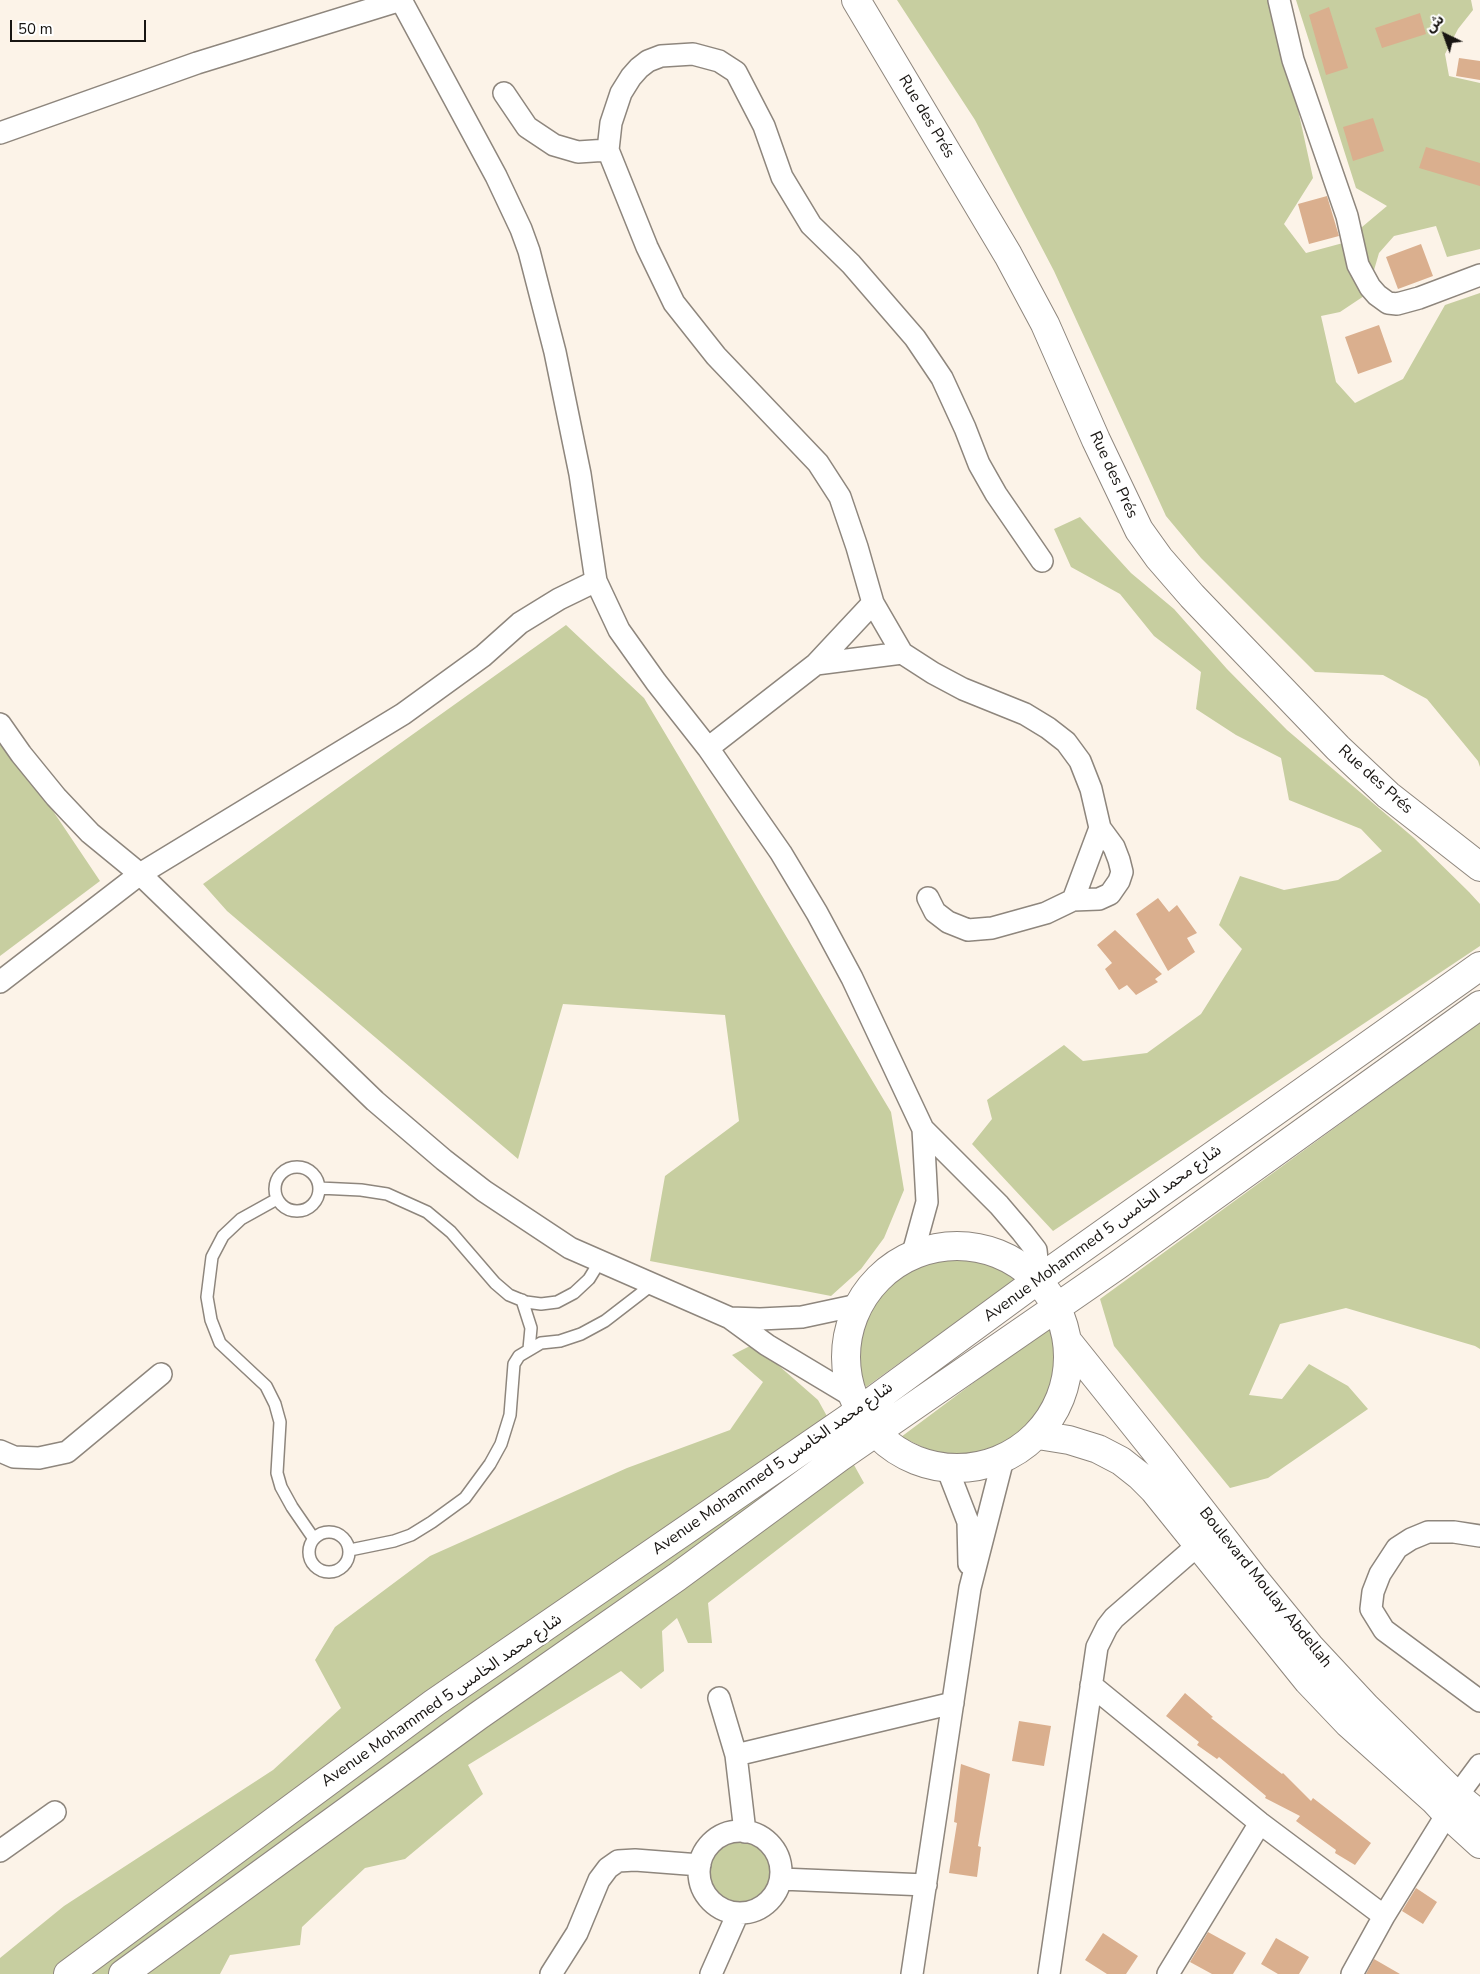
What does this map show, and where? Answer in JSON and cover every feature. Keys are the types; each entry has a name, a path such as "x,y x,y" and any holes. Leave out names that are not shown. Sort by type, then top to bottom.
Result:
{"main road":[{"name":"Rue des Prés","path":"856,0 1008,255 1045,324 1096,440 1139,530 1159,558 1192,596 1338,748 1388,795 1480,867"},
{"name":"Avenue Mohammed 5 شارع محمد الخامس","path":"68,1974 434,1703 856,1403 1039,1279 1480,966"},
{"name":"Avenue Mohammed 5 شارع محمد الخامس","path":"123,1974 470,1722 677,1577 832,1462 1126,1259 1480,1005"},
{"path":"954,1244 995,1251 1039,1279 1058,1305 1069,1343 1068,1376 1060,1400 1057,1408 1038,1434 1003,1458 976,1467 946,1468 920,1462 896,1451 875,1433 856,1403 846,1365 848,1334 858,1305 872,1284 891,1266 913,1253 954,1244"},
{"name":"Boulevard Moulay Abdellah","path":"1069,1343 1161,1458 1252,1577 1310,1647 1366,1707 1452,1805 1480,1844"},
{"name":"Boulevard Moulay Abdellah","path":"1038,1434 1098,1448 1121,1461 1154,1490 1308,1681 1348,1724 1434,1800 1480,1815"}],"street":[{"path":"0,134 197,64 400,0 496,176 521,229 529,251 555,352 580,474 596,581 619,630 656,682 708,748 781,853 818,913 852,978 923,1130 999,1206 1022,1232 1036,1250 1039,1279"},
{"path":"1279,0 1293,60 1347,216 1358,265 1370,287 1377,295 1388,302 1397,304 1419,298 1480,275"},
{"path":"928,898 935,912 948,922 968,930 992,928 1046,913 1073,900 1099,899 1110,894 1119,881 1122,872 1114,847 1100,828 1091,789 1080,761 1066,742 1048,728 1024,714 963,689 902,653 873,604 858,547 840,497 818,463 716,356 674,303 647,247 608,150 611,124 621,93 630,77 648,62 661,56 693,54 719,60 736,72 764,126 782,177 811,225 851,264 920,346 942,378 979,464 996,494 1042,561"},
{"path":"504,93 527,127 554,145 578,152 608,150"},
{"path":"0,982 140,874 403,714 483,656 520,623 559,599 596,581"},
{"path":"708,748 816,664 873,604"},
{"path":"816,664 902,653"},
{"path":"0,724 21,754 56,797 90,833 140,874 375,1101 444,1160 484,1191 570,1248 730,1318 856,1403"},
{"path":"1073,900 1100,828"},
{"path":"913,1253 927,1202 923,1130"},
{"path":"730,1318 802,1317 858,1305"},
{"path":"0,1451 14,1457 39,1458 67,1452 161,1374"},
{"path":"912,1974 970,1588 1003,1458"},
{"path":"946,1468 968,1522 970,1588"},
{"path":"1480,1536 1454,1532 1428,1532 1404,1543 1397,1548 1380,1574 1373,1592 1371,1609 1384,1630 1480,1702"},
{"path":"1048,1974 1097,1647 1107,1627 1122,1611 1198,1545"},
{"path":"1091,1684 1260,1822 1384,1916"},
{"path":"719,1698 736,1755 745,1832"},
{"path":"736,1755 953,1703"},
{"path":"1352,1974 1384,1916 1452,1805 1480,1765"},
{"path":"0,1851 55,1812"},
{"path":"1168,1974 1260,1822"},
{"path":"732,1832 745,1832 757,1835 768,1842 776,1853 781,1865 781,1879 771,1900 761,1908 738,1914 719,1907 704,1892 700,1879 700,1866 704,1854 711,1844 721,1836 732,1832"},
{"path":"551,1974 577,1932 599,1880 608,1868 618,1861 635,1860 700,1866"},
{"path":"781,1879 926,1885"},
{"path":"711,1974 738,1914"}],"lane":[{"path":"302,1167 314,1175 319,1188 315,1202 302,1210 288,1209 277,1199 275,1192 278,1178 288,1169 302,1167"},
{"path":"319,1188 361,1190 386,1194 427,1212 451,1232 495,1283 509,1295 522,1300 541,1304 557,1302 574,1293 589,1279 600,1261"},
{"path":"277,1199 241,1219 223,1236 212,1257 207,1297 220,1343 266,1386 275,1404 280,1422 276,1473 292,1507 314,1539"},
{"path":"350,1550 394,1541 411,1535 464,1498 490,1464 501,1444 510,1415 514,1364 519,1356 541,1343 560,1342 581,1334 605,1321 653,1284"},
{"path":"522,1300 531,1328 529,1349"},
{"path":"334,1532 345,1538 350,1550 350,1557 342,1569 328,1573 315,1568 309,1555 314,1539 322,1533 334,1532"}],"green space":[{"path":"897,0 1274,0 1313,178 1284,224 1306,253 1343,243 1387,206 1356,188 1296,0 1471,0 1473,10 1458,29 1445,54 1449,76 1480,83 1480,249 1447,257 1436,226 1394,236 1379,253 1367,294 1340,312 1321,316 1336,382 1355,403 1403,379 1445,305 1480,293 1480,767 1478,761 1427,699 1383,675 1315,672 1201,558 1166,516 1054,271 975,120"},
{"path":"1080,517 1131,573 1174,609 1227,669 1287,730 1414,838 1469,892 1480,904 1480,946 1053,1231 972,1144 992,1119 987,1100 1064,1045 1083,1061 1147,1053 1201,1014 1242,949 1219,925 1240,876 1284,890 1338,880 1382,851 1361,829 1289,800 1281,758 1236,735 1196,709 1201,672 1154,636 1120,594 1071,567 1054,529"},
{"path":"566,625 644,698 891,1112 904,1190 884,1238 861,1269 831,1296 650,1261 665,1176 739,1121 725,1015 563,1004 518,1159 227,911 203,884"},
{"path":"0,732 100,881 0,956"},
{"path":"1480,1022 1480,1349 1346,1308 1280,1324 1249,1395 1282,1399 1309,1364 1348,1386 1368,1409 1268,1478 1230,1488 1114,1346 1100,1299"},
{"path":"963,1256 999,1265 1016,1279 866,1387 860,1375 859,1339 871,1305 895,1277 927,1260"},
{"path":"1052,1324 1058,1354 1052,1389 1034,1421 1005,1443 970,1454 934,1452 901,1437"},
{"path":"754,1344 818,1400 864,1483 708,1603 712,1643 688,1643 677,1618 662,1631 664,1671 641,1689 621,1671 468,1765 483,1794 405,1859 365,1868 302,1927 300,1945 230,1955 220,1974 0,1974 0,1958 64,1906 273,1770 341,1708 315,1660 335,1627 430,1556 627,1468 730,1430 763,1382 732,1355"},
{"path":"741,1840 753,1842 763,1849 770,1859 772,1871 770,1883 763,1893 753,1900 741,1902 729,1900 719,1893 712,1883 710,1871 712,1859 719,1849 729,1842"}],"building":[{"path":"1329,7 1348,68 1326,75 1309,15"},
{"path":"1420,13 1426,34 1382,48 1375,28"},
{"path":"1459,58 1480,61 1480,80 1456,76"},
{"path":"1373,118 1384,151 1353,161 1343,127"},
{"path":"1426,147 1480,163 1480,186 1419,168"},
{"path":"1327,196 1339,236 1309,244 1298,204"},
{"path":"1421,244 1433,276 1398,289 1386,257"},
{"path":"1379,325 1392,362 1358,374 1345,337"},
{"path":"1158,898 1169,912 1177,905 1197,933 1187,938 1195,952 1168,971 1136,914"},
{"path":"1115,930 1162,974 1155,979 1158,982 1136,995 1127,985 1119,990 1105,969 1112,963 1097,945"},
{"path":"1185,1693 1213,1717 1211,1718 1283,1773 1311,1801 1313,1798 1371,1843 1355,1865 1335,1853 1336,1850 1296,1821 1300,1816 1265,1798 1266,1796 1219,1757 1217,1759 1197,1745 1199,1742 1166,1716"},
{"path":"1019,1721 1051,1726 1044,1766 1012,1761"},
{"path":"961,1764 990,1774 978,1846 981,1847 977,1877 949,1873 957,1823 954,1822"},
{"path":"1416,1888 1437,1902 1423,1924 1402,1911"},
{"path":"1208,1932 1246,1953 1233,1974 1212,1974 1190,1962"},
{"path":"1103,1933 1138,1956 1126,1974 1107,1974 1085,1960"},
{"path":"1276,1938 1309,1957 1299,1974 1278,1974 1261,1964"},
{"path":"1374,1959 1400,1974 1366,1974"}]}
